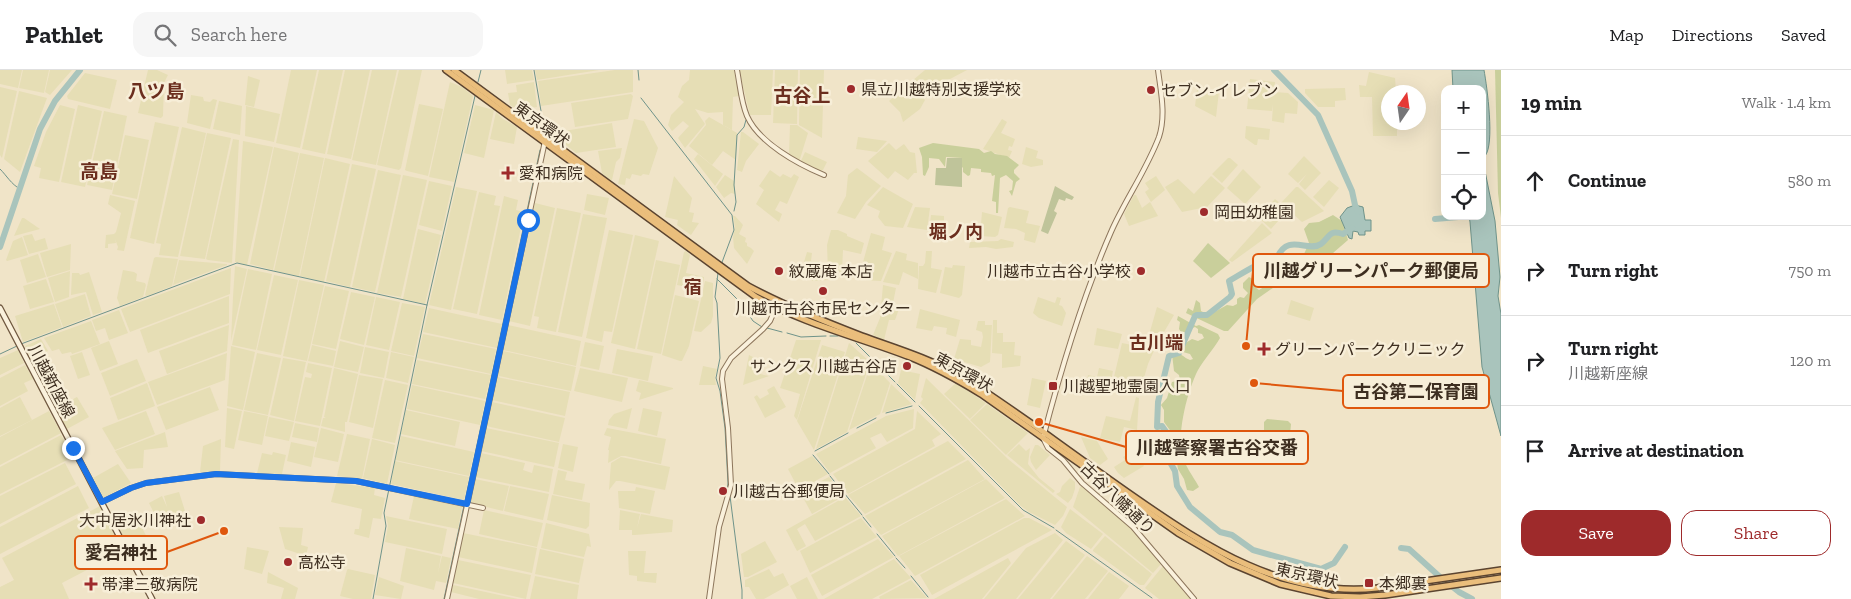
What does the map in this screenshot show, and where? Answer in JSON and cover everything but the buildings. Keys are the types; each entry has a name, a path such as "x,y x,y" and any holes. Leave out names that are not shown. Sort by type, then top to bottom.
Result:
{"highway":[{"name":"東京環状","path":"446,70 546,139"},
{"name":"東京環状","path":"454,70 733,281 777,305 909,352 959,375 992,396 1044,436 1206,548 1252,573 1294,588 1330,596 1353,597 1385,595 1501,578"},
{"name":"東京環状","path":"1206,548 1280,578 1314,587 1353,590 1501,570"}],"main road":[{"name":"川越新座線","path":"0,308 152,599"}],"street":[{"path":"737,70 746,114 754,127 787,156 802,166 824,175"},
{"path":"1044,436 1067,355 1111,232 1160,134 1162,104 1158,70"},
{"path":"447,599 546,139"},
{"path":"709,599 718,527 731,485 729,434 722,376 727,363 759,334 770,321 777,305"},
{"name":"古谷八幡通り","path":"1044,436 1048,448 1063,460 1078,480 1140,534 1194,599"},
{"path":"102,502 146,483 216,474 356,481 483,508"}],"shaded area":[{"path":"0,70 22,70 18,88 0,84"},
{"path":"23,70 49,70 44,93 19,88"},
{"path":"50,70 72,70 50,95 45,92"},
{"path":"148,70 157,70 168,75 164,83 163,116 161,118 138,113"},
{"path":"291,70 317,70 300,148 276,143"},
{"path":"319,70 343,70 325,154 302,149"},
{"path":"345,70 370,70 351,159 327,154"},
{"path":"372,70 397,70 376,165 352,160"},
{"path":"399,70 422,70 401,168 399,170 377,165"},
{"path":"505,70 532,70 534,80 507,84"},
{"path":"535,70 599,70 537,80"},
{"path":"615,70 633,70 633,92 541,106 538,81"},
{"path":"690,70 734,70 739,96 733,97 732,130 723,125 723,112 708,113 695,109 705,124 685,148 678,138 689,126 683,121 672,131 668,125 671,115 684,102 678,97 682,86 689,80"},
{"path":"739,70 773,70 771,115 750,115"},
{"path":"775,70 798,70 797,124 773,123"},
{"path":"800,70 824,70 822,138 799,125"},
{"path":"925,70 967,70 935,87 927,98 912,81"},
{"path":"1369,72 1395,78 1396,85 1381,85 1381,130 1397,130 1397,136 1373,136 1372,97 1360,97 1359,85 1366,86"},
{"path":"85,73 117,80 110,109 68,99 67,96"},
{"path":"248,76 260,80 254,107 245,105"},
{"path":"1250,79 1275,82 1274,92 1288,93 1298,102 1297,114 1285,113 1284,123 1272,121 1273,104 1272,111 1247,109"},
{"path":"450,82 462,87 473,96 454,182 429,177"},
{"path":"534,82 537,107 518,110 510,105 508,93 517,92 516,85"},
{"path":"911,83 925,100 920,109 903,122 900,112 889,101"},
{"path":"0,87 17,91 2,158 0,155"},
{"path":"1345,88 1346,100 1335,101 1335,107 1318,107 1305,93 1305,89"},
{"path":"1197,90 1219,92 1216,117 1195,106"},
{"path":"19,91 47,98 20,172 4,159"},
{"path":"631,94 633,96 628,119 575,127 571,103"},
{"path":"191,95 203,97 204,101 217,100 210,129 187,123"},
{"path":"219,101 242,106 240,135 213,129"},
{"path":"419,104 443,109 428,176 405,170"},
{"path":"60,105 75,109 59,182 39,178 41,168 34,166 46,132"},
{"path":"78,105 102,111 85,187 61,182"},
{"path":"475,105 494,110 484,158 464,153"},
{"path":"246,106 280,114 274,142 245,136"},
{"path":"104,111 127,116 112,190 87,185"},
{"path":"496,112 503,119 517,127 514,144 490,139"},
{"path":"709,117 737,133 736,160 723,151 712,165 689,146 706,125 705,121"},
{"path":"634,119 644,121 658,148 649,175 632,174 630,179 626,178 625,185 618,184"},
{"path":"1002,119 1007,122 1001,133 1015,139 1012,147 1009,146 1008,150 1012,151 1009,158 983,149"},
{"path":"155,122 179,127 154,244 130,238"},
{"path":"612,123 616,147 576,153 566,145 564,131"},
{"path":"790,125 797,125 808,133 799,162 789,154"},
{"path":"1246,126 1270,129 1269,140 1258,139 1257,145 1255,145 1245,138"},
{"path":"182,127 206,133 178,257 159,255 161,244 156,243"},
{"path":"741,132 759,144 746,161 742,172 737,170"},
{"path":"207,133 231,138 205,259 180,256"},
{"path":"125,135 149,140 137,199 112,194"},
{"path":"858,137 887,141 877,152 856,149"},
{"path":"233,139 239,140 232,263 206,259"},
{"path":"243,141 273,147 247,265 235,262"},
{"path":"889,143 896,150 904,144 910,152 915,153 917,173 914,173 908,180 895,171 888,179 868,161"},
{"path":"274,147 299,153 273,270 250,264"},
{"path":"1026,147 1038,151 1036,158 1043,160 1043,165 1031,167 1022,164"},
{"path":"622,148 620,158 616,162 612,180 608,179 602,173 598,151"},
{"path":"805,152 827,162 823,170 820,171 800,163"},
{"path":"300,153 324,158 299,276 274,271"},
{"path":"698,154 723,174 715,186 694,159"},
{"path":"1304,156 1321,173 1305,190 1299,184 1307,174 1298,183 1288,174"},
{"path":"325,158 350,164 324,282 300,276"},
{"path":"1228,158 1238,165 1222,183 1212,174"},
{"path":"352,164 376,169 350,287 326,281"},
{"path":"857,168 881,186 866,202 855,219 837,213 846,196 848,175"},
{"path":"1243,169 1261,187 1245,204 1227,188"},
{"path":"378,170 401,175 375,292 352,287"},
{"path":"770,170 780,177 783,174 791,178 794,174 799,177 787,204 780,201 775,210 782,214 779,222 756,204 764,190 759,186"},
{"path":"403,175 427,180 401,297 377,293"},
{"path":"725,175 734,181 735,194 731,193 724,198 716,187"},
{"path":"674,176 692,198 689,212 694,213 692,222 699,223 691,235 677,225 678,220 665,217"},
{"path":"1156,176 1165,190 1151,202 1145,192 1149,189 1145,183"},
{"path":"1211,176 1225,188 1207,207 1182,212 1165,187 1178,179 1194,194"},
{"path":"1329,180 1339,188 1324,207 1313,197"},
{"path":"429,181 452,186 442,231 419,225"},
{"path":"456,187 477,191 451,310 429,305"},
{"path":"883,187 913,204 903,228 885,226 878,217 880,211 867,205"},
{"path":"1296,187 1324,211 1302,222 1281,203"},
{"path":"479,192 496,196 494,205 500,206 477,314 453,309"},
{"path":"587,194 609,198 605,215 584,210"},
{"path":"110,195 135,201 124,251 117,250 118,247 115,239 116,243 108,244 108,248 105,248 106,235 116,232 121,213 108,204"},
{"path":"1134,195 1136,195 1142,208 1150,202 1158,216 1129,226 1124,214"},
{"path":"504,196 518,200 516,210 524,212 502,320 479,315"},
{"path":"1275,199 1288,210 1271,229 1258,217"},
{"path":"535,203 555,208 530,326 509,321"},
{"path":"915,207 930,208 927,230 907,227"},
{"path":"557,208 581,213 556,332 537,328 539,317 534,316"},
{"path":"1008,208 1029,211 1026,223 1040,226 1035,243 1024,240 1025,233 1016,229 1004,228"},
{"path":"982,212 1002,217 998,235 995,237 980,236"},
{"path":"583,214 607,218 582,337 558,332"},
{"path":"931,215 944,216 944,238 928,238"},
{"path":"733,216 743,225 739,234 746,238 747,246 754,251 747,264 734,248 733,237 735,227"},
{"path":"22,218 24,218 40,229 14,236"},
{"path":"1262,223 1272,233 1232,262 1229,260"},
{"path":"418,229 441,235 425,304 403,299"},
{"path":"609,230 633,235 612,332 604,331 602,342 586,338"},
{"path":"831,230 838,230 864,243 861,254 843,250 842,272 828,271 827,245"},
{"path":"871,233 885,237 882,250 892,253 881,281 861,280 859,277"},
{"path":"32,234 35,241 45,238 48,249 29,254 23,236"},
{"path":"635,235 659,241 635,349 611,343"},
{"path":"22,237 28,255 7,261 13,241"},
{"path":"1001,239 1014,242 1013,247 996,249 986,247 969,248 970,242 998,241"},
{"path":"71,244 70,270 47,277 40,253"},
{"path":"686,251 690,255 686,273 704,277 702,290 677,285 684,252"},
{"path":"896,251 907,254 906,260 918,263 918,279 903,272 899,285 883,282"},
{"path":"926,251 932,251 931,268 942,270 936,293 918,289 919,266 923,266 925,263"},
{"path":"807,252 812,253 811,261 819,261 820,267 827,268 828,280 812,281 813,265 804,262"},
{"path":"38,254 46,277 27,283 20,260"},
{"path":"154,258 178,259 172,286 147,296 145,295"},
{"path":"179,260 227,264 227,265 173,285"},
{"path":"656,260 680,265 661,354 637,349"},
{"path":"953,265 965,266 962,295 959,298 940,293 945,267 952,268"},
{"path":"235,266 247,269 231,341 233,297"},
{"path":"231,268 230,294 130,332 121,309"},
{"path":"248,269 272,274 256,350 232,345"},
{"path":"123,270 134,272 137,274 136,281 146,285 143,297 120,306 117,298"},
{"path":"70,271 69,297 55,302 48,278"},
{"path":"89,272 102,312 93,315 86,292 71,295 72,273 79,273 80,275"},
{"path":"274,275 298,280 281,355 257,350"},
{"path":"46,279 54,302 30,309 23,286"},
{"path":"299,280 324,285 307,361 283,356"},
{"path":"705,281 713,283 713,316 711,323 701,332 694,331"},
{"path":"883,285 896,288 892,308 899,309 895,320 889,320 884,340 873,335 880,318"},
{"path":"325,286 349,291 336,349 312,344"},
{"path":"351,292 375,297 364,345 340,339"},
{"path":"85,294 91,316 63,327 55,304"},
{"path":"675,295 699,301 689,346 682,361 662,355"},
{"path":"229,296 229,323 148,353 140,330"},
{"path":"376,297 400,302 389,350 366,345"},
{"path":"1038,297 1055,303 1057,297 1061,298 1059,305 1062,306 1066,313 1062,326 1039,318 1033,313"},
{"path":"1291,300 1314,308 1310,321 1287,314"},
{"path":"402,303 425,307 414,356 391,351"},
{"path":"54,304 62,327 23,342 15,316"},
{"path":"1157,307 1174,315 1157,344 1148,364 1141,388 1113,381 1122,343 1132,345 1135,333 1149,335"},
{"path":"429,308 502,324 497,348 423,332"},
{"path":"920,309 960,320 956,337 946,334 947,328 934,326 932,331 916,328"},
{"path":"119,310 128,333 109,340 105,328 96,331 92,320"},
{"path":"993,320 997,320 997,333 1003,333 1003,342 1015,342 1014,355 1021,356 1020,366 1002,368 1002,354 992,353"},
{"path":"91,321 100,344 72,354 71,352 62,354 59,349 52,351 44,338"},
{"path":"978,321 985,321 985,325 992,325 990,362 981,367 954,359 960,339 971,340 971,345 981,347 983,337 982,332 976,330"},
{"path":"229,325 227,351 167,374 159,351"},
{"path":"508,325 581,341 576,366 503,350"},
{"path":"1097,328 1122,334 1118,349 1094,345"},
{"path":"423,334 496,349 491,374 417,358"},
{"path":"41,339 48,351 31,359 25,346"},
{"path":"796,340 821,340 797,420 794,416 800,394 780,388"},
{"path":"109,341 118,364 100,371 91,348"},
{"path":"340,341 364,347 358,372 334,367"},
{"path":"585,342 604,346 599,370 580,366"},
{"path":"849,343 870,362 847,432 816,449"},
{"path":"312,345 336,351 333,366 308,361"},
{"path":"822,345 845,352 814,450 797,421"},
{"path":"231,346 255,352 243,410 227,406"},
{"path":"365,347 389,352 384,378 360,373"},
{"path":"617,349 653,356 648,381 612,373"},
{"path":"18,350 24,363 0,375 0,358"},
{"path":"503,351 576,367 571,391 499,376"},
{"path":"82,352 90,375 78,379 70,356"},
{"path":"391,352 414,357 408,383 386,378"},
{"path":"227,353 225,380 157,405 148,382"},
{"path":"257,353 281,358 268,415 244,410"},
{"path":"749,355 759,360 756,373 769,376 743,385"},
{"path":"283,358 306,362 294,421 270,415"},
{"path":"137,359 146,381 110,396 101,373"},
{"path":"417,360 491,375 485,399 412,384"},
{"path":"308,363 332,368 320,426 295,421 305,377 311,378 312,374 306,372"},
{"path":"871,363 890,383 880,414 849,430"},
{"path":"25,365 33,379 24,383 28,391 0,406 0,378"},
{"path":"703,366 717,369 716,385 699,385"},
{"path":"334,368 358,374 347,422 345,422 345,432 321,426 323,418 326,418 324,417"},
{"path":"580,368 628,378 622,402 574,391"},
{"path":"1099,368 1113,371 1109,391 1086,385 1088,375 1097,377"},
{"path":"901,370 920,374 915,400 898,383"},
{"path":"359,375 383,379 373,428 349,422"},
{"path":"497,377 570,392 565,416 492,400"},
{"path":"926,378 1008,459 1067,507 1063,516 1055,525 1021,506 920,403 923,399 921,397"},
{"path":"1032,378 1046,381 1040,408 1027,405"},
{"path":"385,380 408,385 395,443 372,438"},
{"path":"639,380 673,389 639,400 641,393 636,391"},
{"path":"147,383 155,406 118,420 110,398"},
{"path":"956,383 986,403 970,419 944,394"},
{"path":"891,384 912,404 882,413"},
{"path":"412,385 485,401 480,425 407,409"},
{"path":"774,386 786,407 765,418 754,397 757,395 760,399 769,394 767,390"},
{"path":"210,387 219,410 166,430 157,407"},
{"path":"20,397 32,420 0,436 0,408"},
{"path":"77,397 89,417 67,429 56,408"},
{"path":"1136,397 1139,398 1137,430 1124,427 1120,442 1100,438 1106,416 1130,421"},
{"path":"492,402 565,418 559,442 486,426"},
{"path":"987,404 1028,433 1006,455 970,420"},
{"path":"227,408 242,411 234,449 225,447"},
{"path":"632,408 627,429 608,425 609,420 614,414"},
{"path":"643,408 662,412 657,436 638,431"},
{"path":"914,409 913,428 887,442 881,433 870,438 876,448 830,473 816,454 886,416"},
{"path":"406,410 460,422 455,446 401,434"},
{"path":"49,411 61,433 0,465 0,437"},
{"path":"146,411 155,434 115,450 102,428"},
{"path":"244,411 268,416 262,445 238,440"},
{"path":"917,411 941,434 932,440 935,446 848,494 833,474 915,429"},
{"path":"269,417 294,422 289,441 265,436"},
{"path":"295,423 319,428 317,442 292,437"},
{"path":"321,428 344,434 338,462 314,457"},
{"path":"486,428 559,443 554,467 481,451"},
{"path":"607,428 666,439 661,464 625,456 621,456 608,463 611,437 604,435"},
{"path":"165,432 168,447 144,450 143,468 127,469 115,451"},
{"path":"347,434 370,439 362,479 337,476"},
{"path":"61,435 73,457 0,494 0,467"},
{"path":"401,436 474,452 469,476 395,460"},
{"path":"1081,437 1097,441 1108,459 1100,465 1090,458"},
{"path":"221,439 220,471 200,472 203,446"},
{"path":"372,439 395,445 387,484 363,478"},
{"path":"948,441 966,459 865,514 848,495"},
{"path":"291,442 315,447 311,467 287,461"},
{"path":"563,444 578,447 573,472 558,468"},
{"path":"1019,444 1026,451 1030,448 1028,464 1039,478 1055,491 1053,493 1007,455"},
{"path":"1035,445 1038,445 1050,455 1036,470 1030,457"},
{"path":"1136,450 1144,466 1124,478 1114,467 1125,460 1123,457"},
{"path":"273,452 286,455 282,474 257,473 262,453 272,455"},
{"path":"481,453 525,463 523,470 532,473 534,465 553,469 549,492 475,477"},
{"path":"812,456 828,474 799,490 788,469"},
{"path":"621,457 670,467 665,490 616,481 609,490 611,463"},
{"path":"968,460 985,479 881,535 865,516"},
{"path":"395,461 469,477 464,500 391,484"},
{"path":"65,463 76,484 0,524 0,496"},
{"path":"118,464 131,483 103,498 93,478"},
{"path":"558,470 567,472 565,480 585,484 582,500 553,494"},
{"path":"829,477 844,496 812,514 800,492"},
{"path":"1070,478 1075,482 1075,489 1068,503 1056,494 1060,492 1062,486"},
{"path":"475,479 509,486 503,511 470,503"},
{"path":"986,479 1005,498 898,556 882,536"},
{"path":"336,483 375,488 374,495 385,498 381,519 373,518 369,538 354,534 355,529 359,529 362,509 331,502"},
{"path":"1082,485 1146,543 1161,564 1153,573 1073,507"},
{"path":"78,486 89,508 0,554 0,527"},
{"path":"510,486 549,494 543,520 504,511"},
{"path":"636,487 655,491 650,514 619,508 618,491 635,491"},
{"path":"179,492 185,511 157,519 149,503 162,496 167,507 164,496"},
{"path":"552,495 590,503 589,526 586,529 547,520"},
{"path":"414,496 462,507 458,529 409,519"},
{"path":"845,497 861,516 815,541 805,524 797,529 806,546 797,551 786,530"},
{"path":"1006,499 1025,516 915,576 899,556"},
{"path":"100,506 123,551 62,583 69,599 0,599 0,587 14,580 2,558"},
{"path":"1070,509 1103,534 1091,549 1066,533 1061,527"},
{"path":"484,510 543,523 537,547 479,534"},
{"path":"620,510 640,514 637,528 641,514 673,520 672,532 632,535 632,530 619,530"},
{"path":"386,516 447,529 442,554 385,542 388,526"},
{"path":"861,518 877,537 810,573 800,551"},
{"path":"1024,518 1029,518 1052,530 932,595 920,575"},
{"path":"125,519 131,530 141,526 151,545 130,550 116,523"},
{"path":"546,523 589,534 591,547 587,546 584,557 541,548"},
{"path":"279,527 303,528 301,545 308,547 306,556 285,549"},
{"path":"463,533 537,548 532,573 458,557"},
{"path":"1055,533 1063,540 1016,599 984,599 1026,548"},
{"path":"1105,536 1152,574 1144,585 1140,585 1093,551"},
{"path":"878,539 894,557 822,596 811,575"},
{"path":"765,541 777,562 748,577 744,577 741,554"},
{"path":"1066,541 1085,555 1050,599 1018,599"},
{"path":"247,547 269,551 262,574 244,569"},
{"path":"406,548 441,556 438,573 442,556 451,558 446,583 436,581 434,590 400,581"},
{"path":"540,549 584,559 579,583 535,574"},
{"path":"628,551 646,551 644,573 657,573 656,583 637,581 637,576 629,575"},
{"path":"1087,556 1108,571 1085,599 1052,599"},
{"path":"1008,558 1011,563 982,599 934,599"},
{"path":"894,559 911,578 872,599 824,599"},
{"path":"458,560 531,575 526,599 453,583"},
{"path":"1163,566 1191,599 1159,599 1145,588"},
{"path":"348,569 375,575 371,599 353,599 340,596"},
{"path":"769,569 774,577 783,573 789,585 764,599 756,599 749,587 745,587 745,580"},
{"path":"268,572 298,588 295,599 281,599 284,588 267,583"},
{"path":"1109,572 1129,586 1119,599 1088,599"},
{"path":"535,576 579,585 577,599 530,599"},
{"path":"379,577 404,586 401,599 375,595"},
{"path":"807,577 818,599 797,599 790,586"},
{"path":"911,580 927,598 880,599 879,597"},
{"path":"453,585 518,599 479,599 451,592"}],"green space":[{"path":"1495,70 1501,70 1501,218 1498,193"},
{"path":"933,143 979,149 984,153 991,151 995,154 1007,156 1019,165 1014,170 1014,173 1020,179 1016,182 1012,196 1009,191 1012,190 1013,181 1006,175 1000,178 998,213 996,213 996,202 992,201 995,175 992,176 991,173 981,172 981,169 971,168 970,175 968,176 963,172 962,158 946,157 945,167 939,159 929,158 929,167 925,176 923,175 922,157 919,148"},
{"path":"947,158 962,158 962,187 935,185 936,168 946,168"},
{"path":"1055,186 1074,197 1072,200 1066,198 1065,201 1059,199 1054,211 1057,213 1048,234 1041,231"},
{"path":"1333,215 1342,221 1348,240 1333,253 1303,267 1257,299 1228,331 1224,331 1186,313 1188,308 1193,311 1196,300 1200,303 1201,311 1209,315 1227,305 1233,306 1237,304 1237,299 1240,297 1244,298 1248,293 1243,288 1243,283 1249,277 1253,279 1255,287 1259,290 1269,284 1267,281 1270,275 1279,274 1291,262 1304,254 1309,243 1304,229 1309,223 1319,222"},
{"path":"1208,243 1230,263 1211,278 1193,261"},
{"path":"1178,316 1196,326 1199,325 1218,334 1220,338 1200,366 1194,378 1182,423 1181,444 1183,457 1199,487 1193,491 1187,490 1184,479 1178,469 1172,433 1164,422 1164,410 1161,405 1167,398 1172,382 1180,380 1179,375 1174,371 1172,354 1176,352 1190,360 1193,359 1190,354 1183,352 1184,344 1192,339 1198,341 1204,338 1195,327 1190,329 1189,332 1181,332 1179,329 1180,322 1177,320"},
{"path":"1267,419 1288,421 1291,424 1288,457 1266,455 1264,453 1264,422"}],"water":[{"path":"1452,70 1484,70 1487,89 1490,128 1486,154 1486,85 1453,85"},
{"path":"1486,176 1495,221 1500,277 1498,296 1501,314 1501,436 1482,367 1470,220 1486,220"},
{"path":"1355,205 1363,207 1365,220 1371,220 1371,231 1365,231 1365,235 1359,235 1358,232 1353,231 1352,239 1349,238 1340,217 1347,208"}],"waterway":[{"path":"0,247 40,129 55,101 80,70"},
{"path":"478,82 481,70"},
{"path":"534,70 541,111"},
{"path":"638,70 639,80"},
{"path":"1274,70 1318,115 1352,191 1358,212"},
{"path":"373,599 386,526 384,513 427,305 475,96"},
{"path":"641,98 732,215 734,230 721,265"},
{"path":"734,211 736,202 734,185 737,135 744,127 746,120"},
{"path":"444,599 540,150"},
{"path":"0,169 20,189"},
{"path":"1435,219 1441,218"},
{"path":"1345,547 1334,563 1321,569 1253,550 1232,535 1220,532 1190,507 1177,486 1175,471 1171,464 1169,436 1162,426 1157,427 1158,402 1169,356 1179,353 1195,316 1207,315 1230,297 1232,294 1229,281 1265,261 1277,258 1287,246 1316,246 1321,244 1330,234 1335,232 1343,234 1352,228"},
{"path":"21,344 237,263 427,305"},
{"path":"718,273 715,297 717,303 720,358 716,378 720,391 725,428 727,493"},
{"path":"717,279 740,302 753,321 762,327"},
{"path":"767,328 782,332"},
{"path":"787,333 801,337 826,336"},
{"path":"830,336 838,336"},
{"path":"856,343 895,382"},
{"path":"0,354 17,346"},
{"path":"897,384 915,402"},
{"path":"886,413 912,406"},
{"path":"919,406 1023,510 1054,528"},
{"path":"857,428 876,418"},
{"path":"815,451 848,433"},
{"path":"813,455 829,474"},
{"path":"830,476 838,486"},
{"path":"844,493 862,515"},
{"path":"730,496 742,599"},
{"path":"863,517 871,527"},
{"path":"1056,530 1152,598"},
{"path":"877,534 895,556"},
{"path":"1401,548 1409,549 1440,577 1459,592 1472,599"},
{"path":"896,558 905,568"},
{"path":"911,576 928,597"}],"place":[{"name":"県立川越特別支援学校","path":"851,89"},
{"name":"セブン-イレブン","path":"1151,90"},
{"name":"愛和病院","path":"508,173"},
{"name":"岡田幼稚園","path":"1204,212"},
{"name":"紋蔵庵 本店","path":"779,271"},
{"name":"川越市立古谷小学校","path":"1141,271"},
{"name":"川越市古谷市民センター","path":"823,291"},
{"name":"川越グリーンパーク郵便局","path":"1246,346"},
{"name":"グリーンパーククリニック","path":"1264,349"},
{"name":"サンクス 川越古谷店","path":"907,366"},
{"name":"古谷第二保育園","path":"1254,383"},
{"name":"川越聖地霊園入口","path":"1053,386"},
{"name":"川越警察署古谷交番","path":"1039,422"},
{"name":"川越古谷郵便局","path":"723,491"},
{"name":"大中居氷川神社","path":"201,520"},
{"name":"愛宕神社","path":"224,531"},
{"name":"高松寺","path":"288,562"},
{"name":"本郷裏","path":"1369,583"},
{"name":"帯津三敬病院","path":"91,584"}],"district":[{"name":"八ツ島","path":"156,91"},
{"name":"古谷上","path":"802,95"},
{"name":"高島","path":"99,171"},
{"name":"堀ノ内","path":"956,232"},
{"name":"宿","path":"693,287"},
{"name":"古川端","path":"1156,343"}],"route":[{"path":"73,448 102,502 146,483 216,474 356,481 467,504 528,220"}]}
